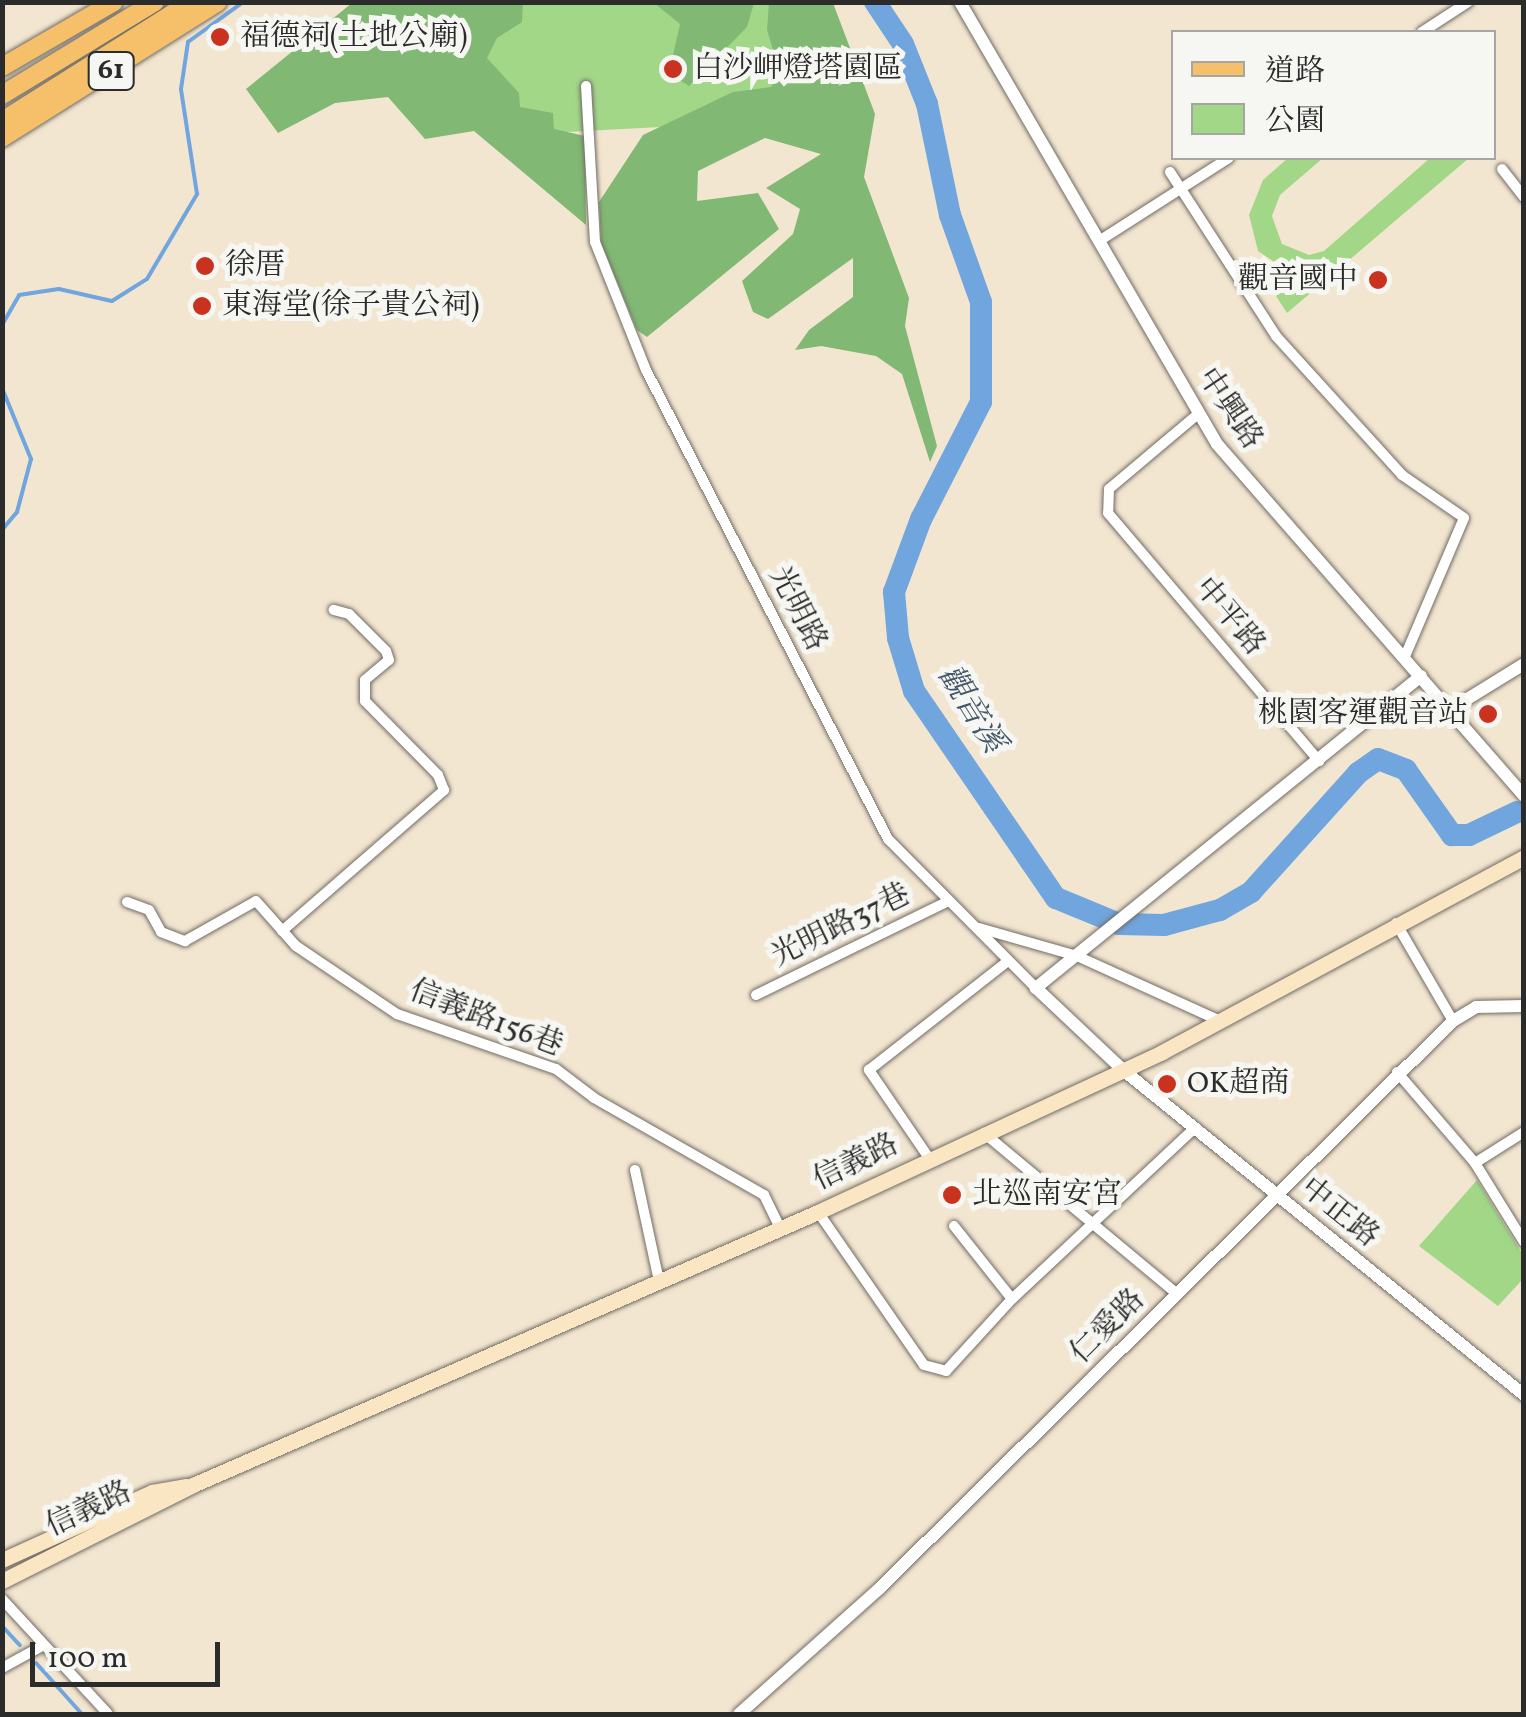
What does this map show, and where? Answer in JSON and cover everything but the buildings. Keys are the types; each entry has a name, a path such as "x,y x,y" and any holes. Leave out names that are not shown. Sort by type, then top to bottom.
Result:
{"main road":[{"name":"61","path":"2,67 114,2"},
{"name":"61","path":"2,95 154,2"},
{"name":"61","path":"2,121 192,2"},
{"name":"61","path":"2,138 218,2"},
{"name":"信義路","path":"2,1580 195,1484 818,1212 1124,1070 1524,856"},
{"name":"信義路","path":"2,1560 152,1492 195,1484"}],"street":[{"name":"中興路","path":"960,2 1217,444 1524,796"},
{"path":"1425,30 1468,2"},
{"name":"光明路","path":"586,86 595,242 621,314 888,839 947,902 1124,1070"},
{"path":"1099,241 1225,160"},
{"path":"1502,169 1524,197"},
{"path":"1170,172 1276,336 1402,475 1464,518 1405,656"},
{"name":"中平路","path":"1198,414 1109,489 1108,513 1318,760"},
{"path":"282,931 444,790 438,774 366,701 365,680 389,660 386,651 349,614 334,610"},
{"path":"1451,709 1524,664"},
{"path":"1036,988 1421,676"},
{"name":"信義路156巷","path":"127,902 149,910 161,932 185,941 251,901 282,931 397,1014 556,1070 764,1195 780,1228"},
{"name":"光明路37巷","path":"756,995 947,902"},
{"path":"1396,922 1453,1021"},
{"path":"974,926 1077,956 1220,1021"},
{"path":"930,1158 869,1070 1004,964"},
{"name":"仁愛路","path":"739,1714 879,1589 1397,1072 1453,1021 1476,1007 1524,1006"},
{"name":"中正路","path":"1124,1070 1524,1395"},
{"path":"1397,1072 1475,1163 1523,1239"},
{"path":"818,1212 924,1365 946,1371 1012,1298 1195,1128"},
{"path":"1475,1163 1524,1132"},
{"path":"984,1133 1178,1294"},
{"path":"635,1170 658,1281"},
{"path":"954,1226 1012,1298"},
{"path":"2,1599 108,1714"},
{"path":"2,1668 44,1645"}],"green space":[{"name":"白沙岬燈塔園區","path":"489,2 824,3 867,116 548,133 505,114 484,51"},
{"path":"352,3 523,3 522,22 497,38 487,58 519,93 520,107 553,113 554,129 585,136 586,225 474,131 425,139 388,97 335,103 278,133 246,89"},
{"path":"654,3 754,3 747,27 689,86 669,73 680,24"},
{"path":"769,3 833,3 875,114 864,177 909,298 905,326 937,446 930,462 902,374 876,356 821,346 795,350 809,330 853,297 853,258 768,319 753,312 742,281 793,234 800,209 766,188 821,154 765,138 698,171 697,201 758,193 779,229 647,337 637,330 601,243 599,202 643,135 733,92 771,87 779,70 767,30"},
{"path":"1286,160 1321,160 1280,195 1272,216 1282,244 1309,255 1324,251 1428,160 1467,160 1287,313 1276,296 1297,277 1258,251 1249,215 1263,180"},
{"path":"1477,1180 1523,1255 1523,1279 1498,1306 1419,1246"}],"waterway":[{"path":"2,325 19,295 59,289 112,301 147,279 197,194 181,89 188,42 243,2"},
{"name":"觀音溪","path":"875,2 903,44 927,104 950,215 981,302 981,402 921,519 894,592 898,638 914,691 1056,898 1119,924 1164,925 1220,910 1251,892 1358,773 1378,759 1406,770 1452,835 1469,835 1517,812"},
{"path":"2,388 31,459 17,512 2,530"},
{"path":"2,1626 20,1645"},
{"path":"36,1663 82,1714"}],"place":[{"name":"福德祠(土地公廟)","path":"220,37"},
{"name":"白沙岬燈塔園區","path":"673,69"},
{"name":"徐厝","path":"205,266"},
{"name":"觀音國中","path":"1378,280"},
{"name":"東海堂(徐子貴公祠)","path":"202,306"},
{"name":"桃園客運觀音站","path":"1488,714"},
{"name":"OK超商","path":"1167,1084"},
{"name":"北巡南安宮","path":"952,1195"}]}
